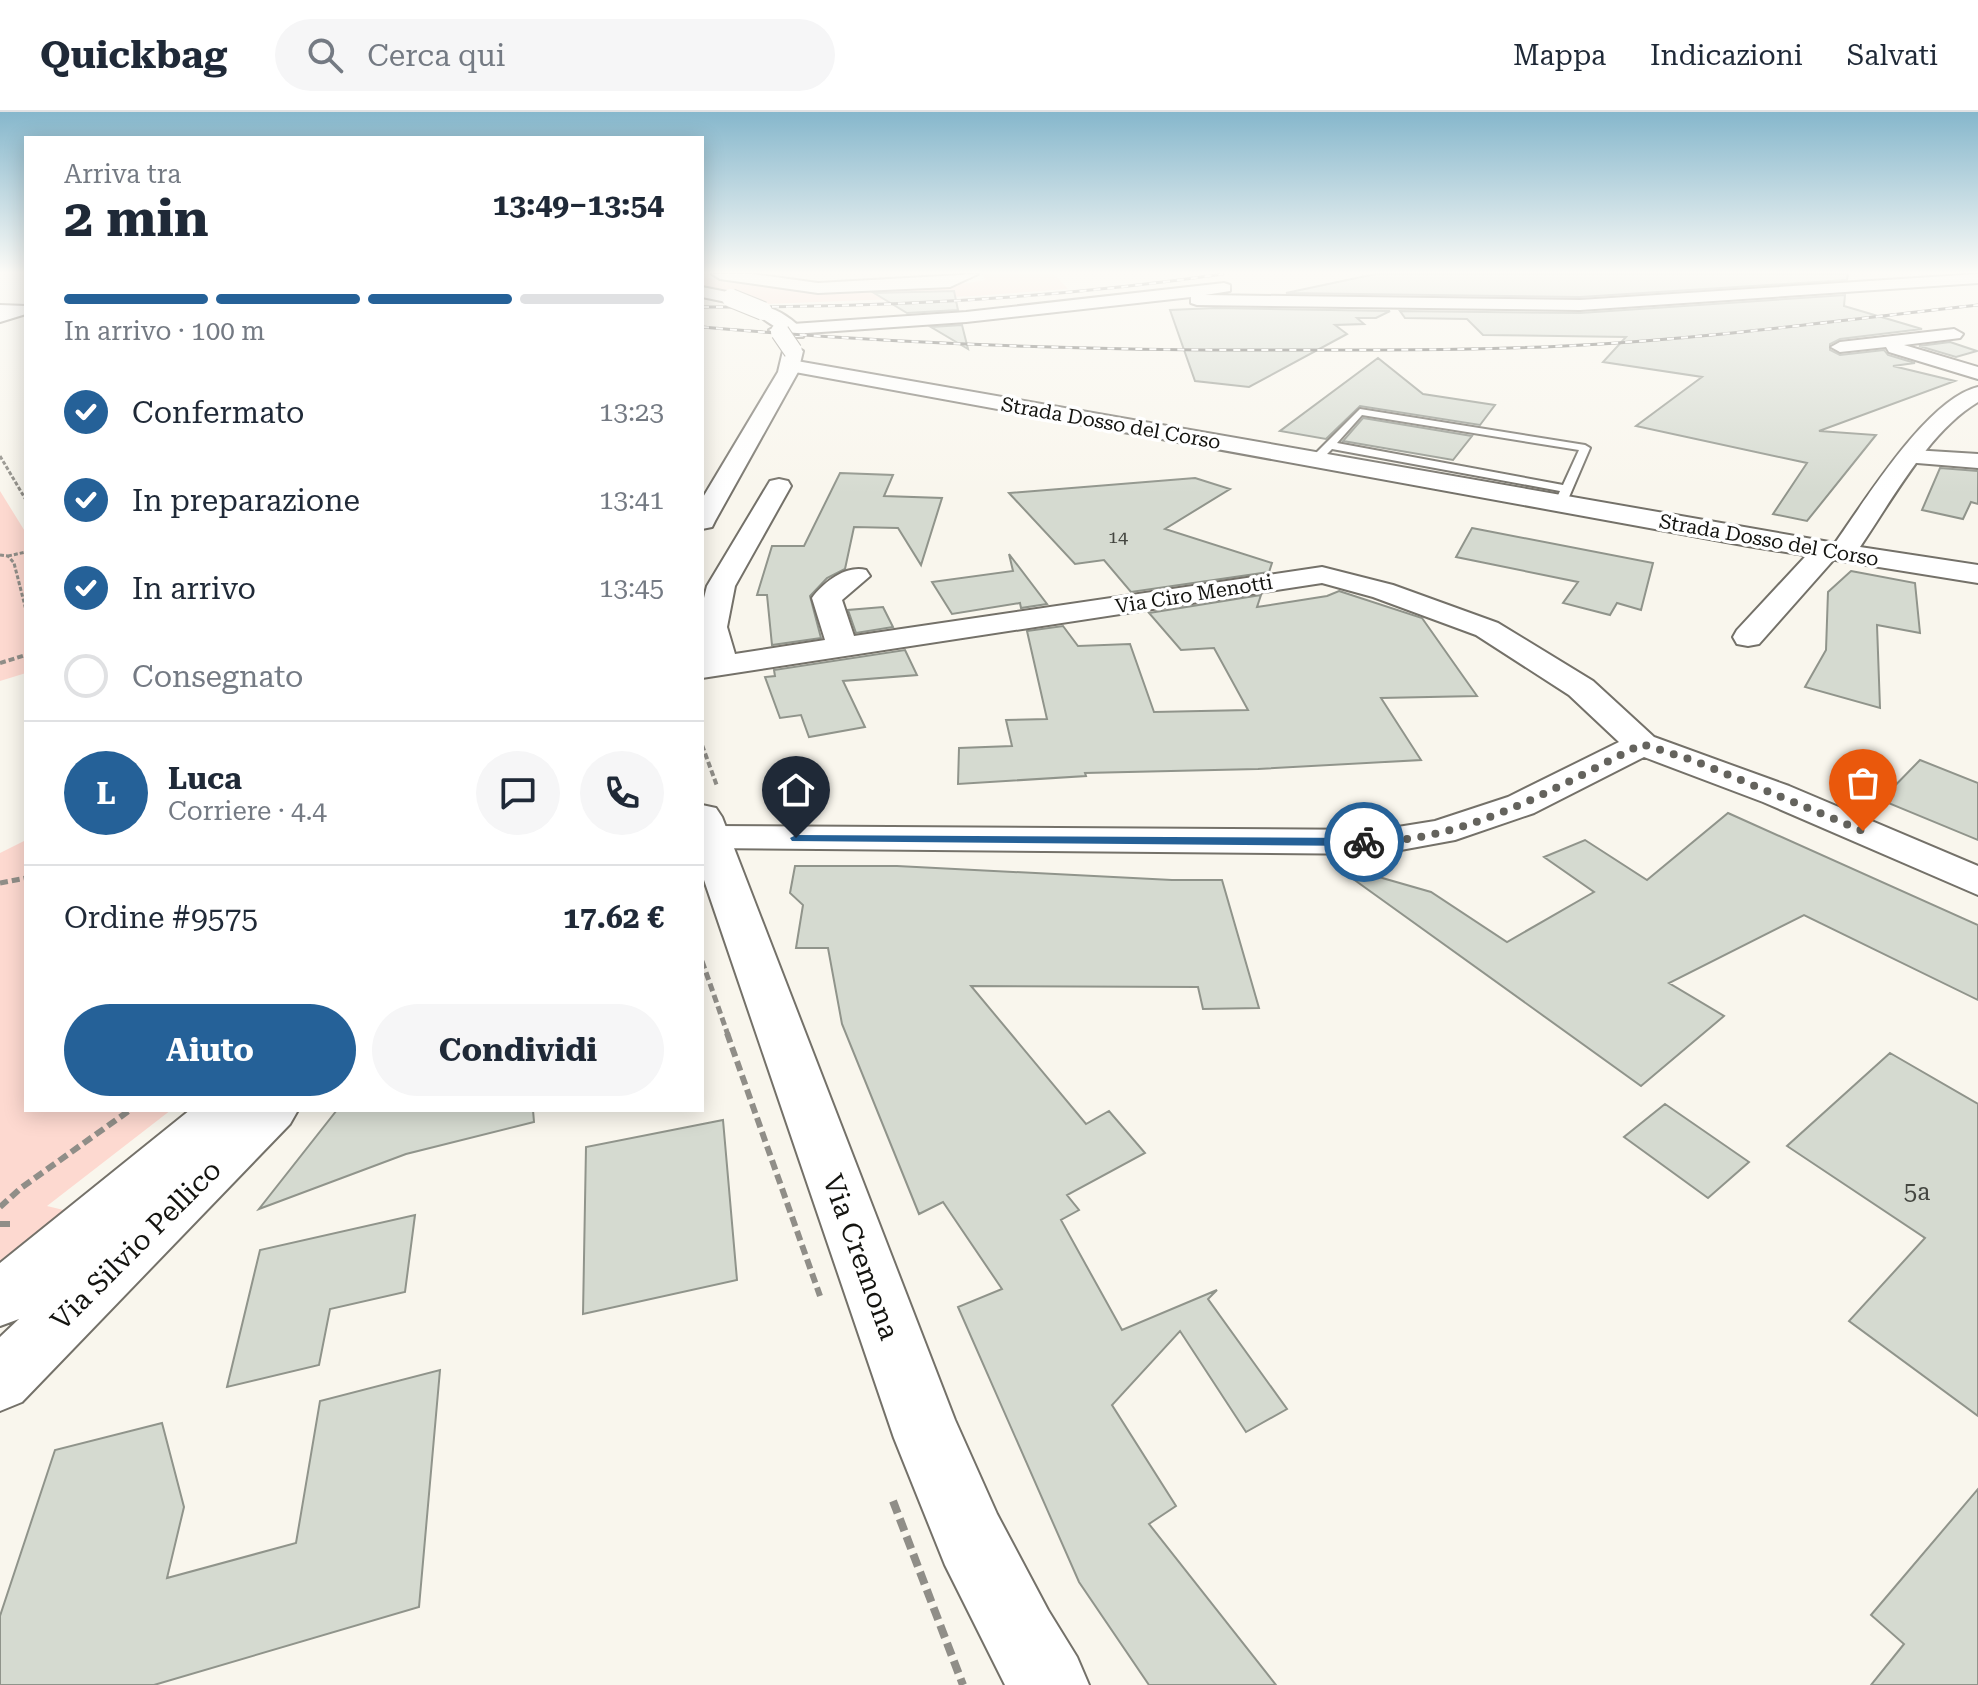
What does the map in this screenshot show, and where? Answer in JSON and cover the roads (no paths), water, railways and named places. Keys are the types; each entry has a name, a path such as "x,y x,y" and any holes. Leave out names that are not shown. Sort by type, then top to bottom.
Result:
{"main road":[{"name":"Strada Dosso del Corso","path":"788,349 907,385 1322,452 1563,496 1834,552 1978,574"},
{"path":"704,518 738,461 762,436 788,349"},
{"path":"1834,552 1954,407 1978,393"},
{"name":"Via Cremona","path":"706,828 919,1418 966,1531 1006,1612 1049,1685"}],"street":[{"path":"788,349 795,347"},
{"path":"1894,347 1978,373"},
{"path":"1913,457 1978,461"},
{"path":"712,666 712,627 721,586 779,486"},
{"path":"1748,637 1834,552"},
{"name":"Via Ciro Menotti","path":"712,666 1322,575 1383,591 1487,629 1581,688 1642,744"},
{"path":"842,647 827,598 856,576"},
{"path":"706,828 1379,842 1441,832 1521,805 1642,744 1776,794 1978,882"},
{"path":"0,1299 224,1112"},
{"name":"Via Silvio Pellico","path":"0,1380 270,1112"}],"lane":[{"path":"1322,452 1360,412 1585,448 1563,496"}],"railway":[{"path":"1068,347 1236,350 1514,347"}]}
